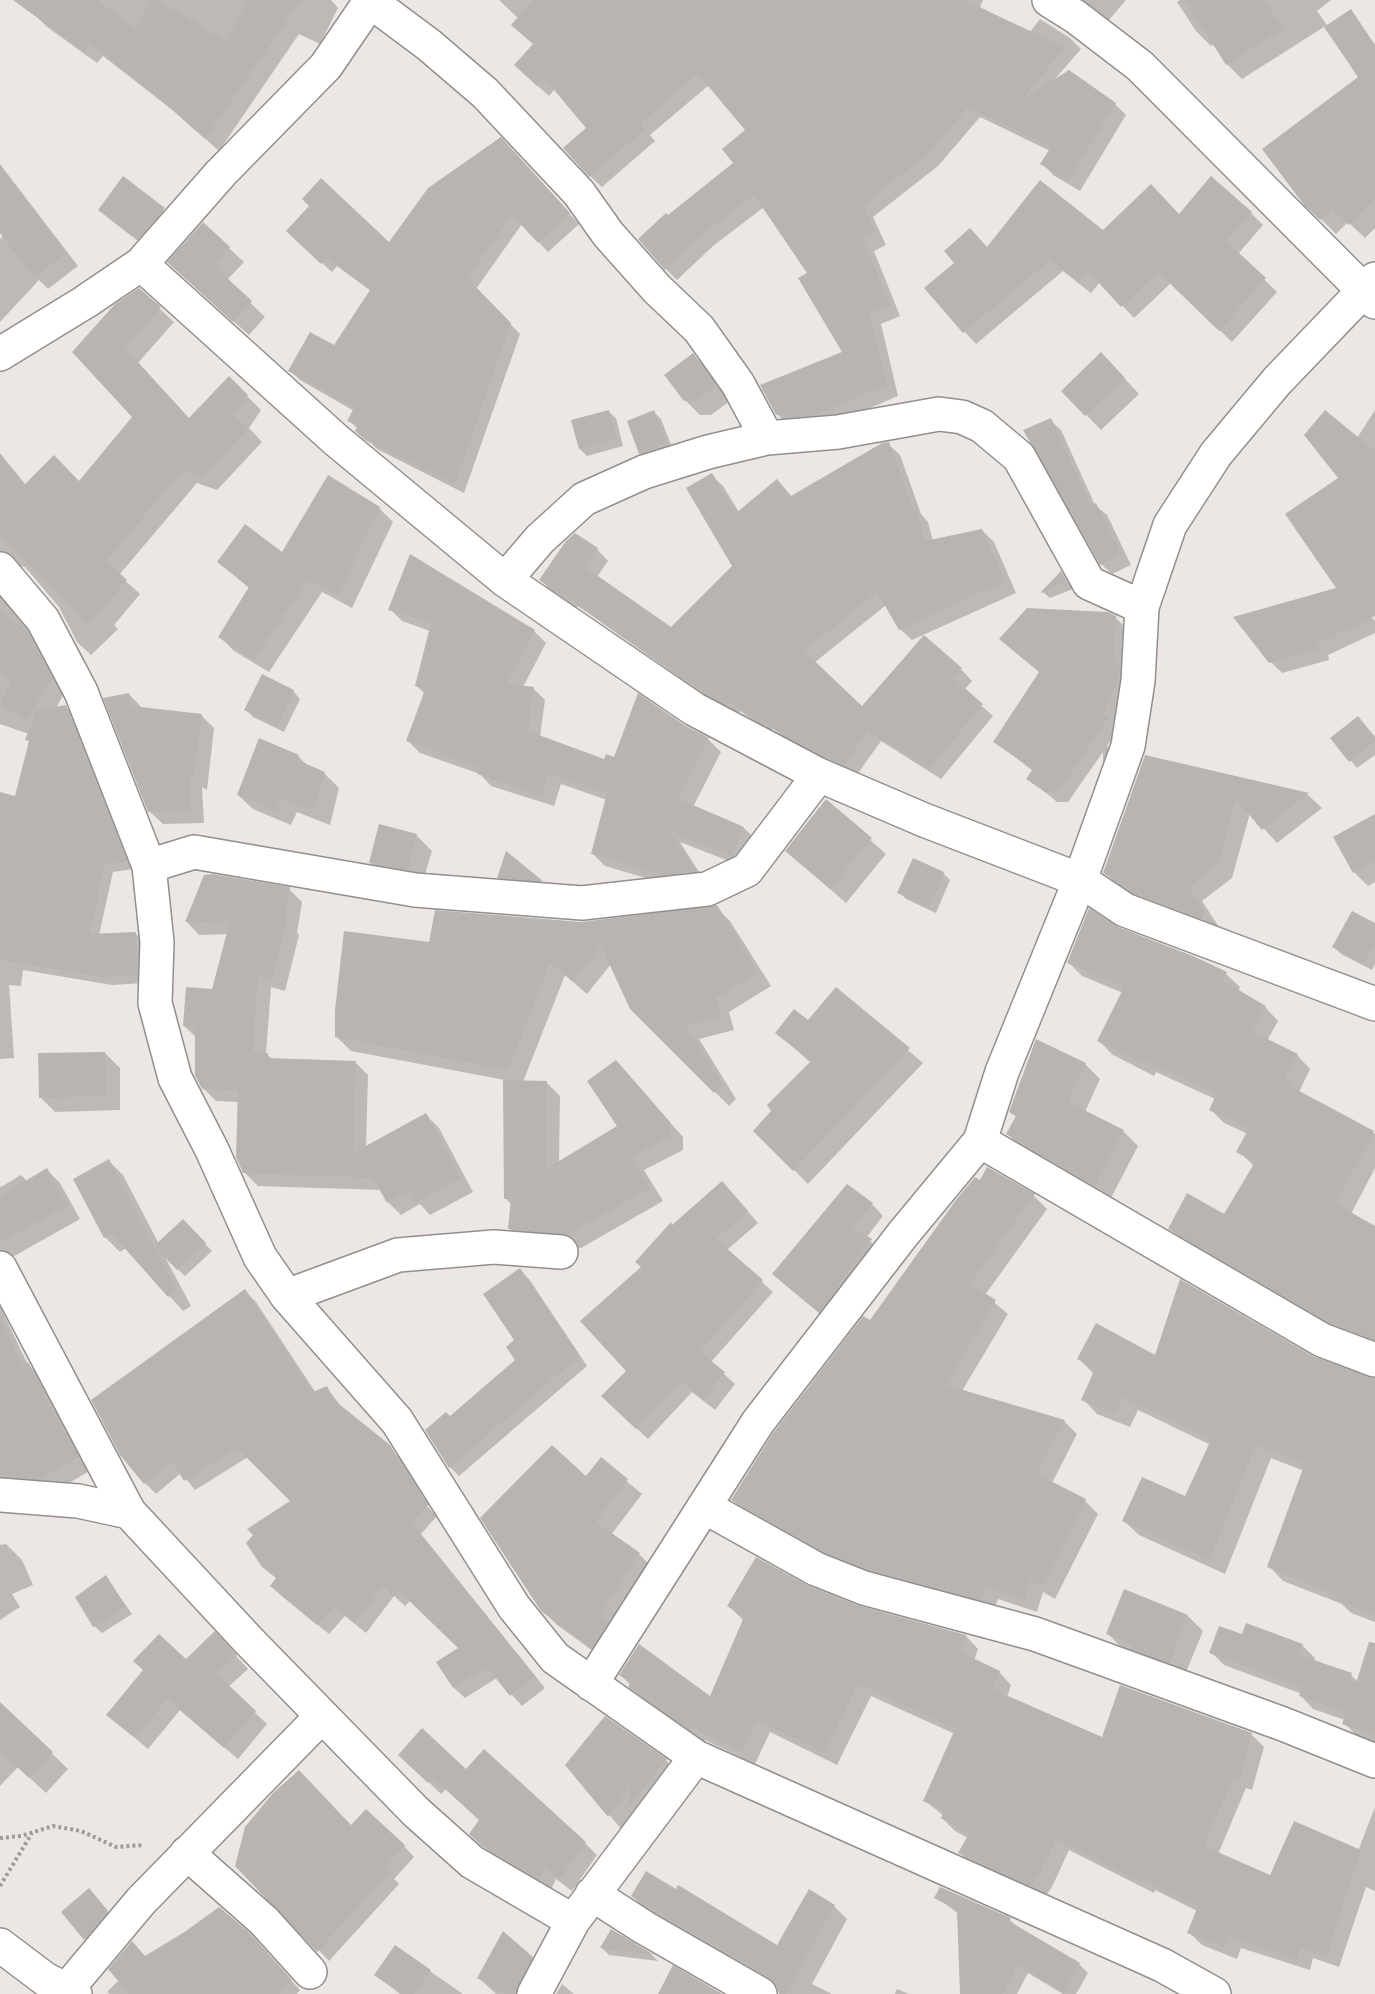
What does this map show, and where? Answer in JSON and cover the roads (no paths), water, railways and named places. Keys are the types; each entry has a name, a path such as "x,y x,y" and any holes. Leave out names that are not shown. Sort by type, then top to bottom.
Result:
{"street":[{"path":"591,1684 758,1422 903,1234 980,1141 1002,1072 1080,880 1128,746 1138,681 1142,608 1170,525 1216,454 1277,381 1371,290 1140,66 1104,37 1049,0"},
{"path":"0,354 13,344 86,302 141,264 221,173 326,66 371,1 429,45 485,93 579,193 608,234 657,289 699,329 738,384 767,438"},
{"path":"141,264 336,440 505,580 694,710 819,775 924,820 1080,880 1125,910 1375,1004"},
{"path":"505,580 540,539 584,499 644,472 708,452 767,438 838,432 939,414 962,417 982,426 1019,457 1089,583 1142,608"},
{"path":"0,569 43,620 81,692 149,866 156,942 155,1003 175,1078 212,1150 260,1257 287,1296 397,1421 514,1607 555,1658 696,1757 1152,1960 1214,1994"},
{"path":"149,866 194,852 299,872 415,890 582,903 707,889 747,870 819,775"},
{"path":"980,1141 1322,1340 1375,1360"},
{"path":"287,1296 398,1256 494,1247 561,1252"},
{"path":"0,1268 129,1512 416,1812 472,1862 573,1922"},
{"path":"0,1495 78,1501 129,1512"},
{"path":"705,1507 816,1569 864,1588 1035,1634 1283,1724 1375,1761"},
{"path":"0,1945 45,1979 69,1993 141,1901 322,1716"},
{"path":"534,1994 573,1922 592,1894 696,1757"},
{"path":"193,1846 310,1972"},
{"path":"592,1894 645,1928 760,1994"}]}
